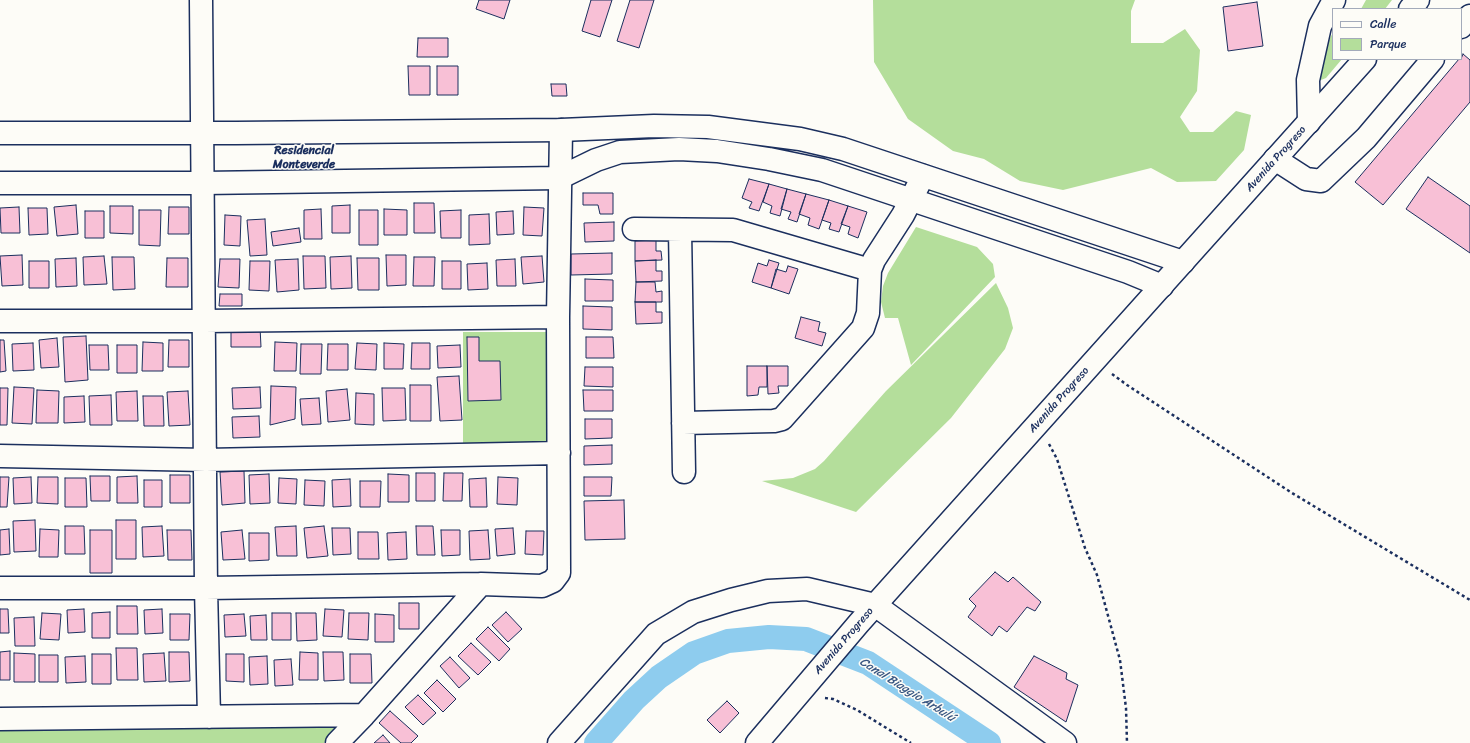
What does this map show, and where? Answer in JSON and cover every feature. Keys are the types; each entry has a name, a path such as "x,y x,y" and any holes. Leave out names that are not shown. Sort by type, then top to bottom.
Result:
{"street":[{"path":"201,0 204,183 206,588 209,717"},
{"path":"1309,122 1308,80 1320,26 1334,0"},
{"path":"1411,8 1418,0"},
{"path":"1462,26 1470,16"},
{"name":"Avenida Progreso","path":"757,743 859,623 1364,60"},
{"path":"1275,159 1306,180 1322,181 1366,138 1432,60"},
{"path":"0,133 561,130 654,126 708,127 800,139 843,149 1183,262"},
{"path":"654,126 655,150"},
{"path":"0,588 206,588 481,584 542,586 553,581 559,573 558,318 559,178 561,130"},
{"path":"0,183 204,183 559,178 596,160 620,152 678,149 716,151 769,159 822,170 1128,272 1162,286"},
{"path":"683,423 774,421 782,419 863,328 868,313 870,270 874,260 923,176"},
{"path":"634,229 733,230 870,270"},
{"path":"680,230 684,472"},
{"path":"0,321 558,318"},
{"path":"0,456 206,460 559,453"},
{"path":"337,743 364,715 481,584"},
{"path":"559,743 656,634 693,612 731,600 768,591 807,589 876,605 1065,743"},
{"path":"0,719 364,715"}],"path":[{"path":"1095,360 1126,385 1292,493 1470,600"},
{"path":"1038,423 1057,459 1085,548 1097,575 1120,660 1126,708 1128,743"},
{"path":"799,693 833,699 851,707 911,743"}],"green space":[{"path":"873,0 1135,0 1131,11 1131,43 1163,43 1185,29 1200,50 1197,91 1180,117 1190,132 1213,132 1236,111 1251,115 1244,150 1216,181 1177,182 1151,168 1063,190 1020,181 984,159 953,151 908,119 874,62"},
{"path":"1366,0 1392,0 1386,8 1362,8"},
{"path":"1332,34 1332,60 1341,60 1326,78 1321,80 1318,77 1323,53"},
{"path":"916,227 977,247 993,264 995,277 911,365 898,318 885,318 881,302 883,286 888,273"},
{"path":"996,283 1008,308 1013,328 1005,349 951,418 856,512 762,481 793,478 815,469 824,461 886,391"},
{"path":"463,332 549,332 549,445 463,445"},
{"path":"339,727 324,743 0,743 0,729"}],"building":[{"path":"479,0 510,0 504,19 476,9"},
{"path":"591,0 612,0 600,37 582,31"},
{"path":"630,0 654,0 639,48 617,41"},
{"path":"1257,2 1263,46 1228,51 1223,7"},
{"path":"418,38 448,38 448,57 417,57"},
{"path":"1463,54 1470,60 1470,102 1383,205 1355,182 1458,60 1462,60"},
{"path":"408,66 430,66 430,95 409,95"},
{"path":"437,66 458,66 458,95 437,95"},
{"path":"551,84 566,84 567,96 552,96"},
{"path":"1428,177 1470,206 1470,253 1406,209"},
{"path":"749,179 769,184 759,211 749,208 752,202 742,198"},
{"path":"769,184 787,189 780,216 770,213 772,206 763,202"},
{"path":"787,189 806,194 797,222 788,219 791,212 781,209"},
{"path":"583,193 613,193 613,214 600,214 598,205 583,205"},
{"path":"806,194 829,200 819,229 808,225 810,218 799,214"},
{"path":"829,200 848,206 839,232 829,229 831,223 822,220"},
{"path":"414,203 434,203 435,233 414,233"},
{"path":"76,205 78,234 57,236 54,207"},
{"path":"350,205 350,233 332,233 332,206"},
{"path":"110,206 133,206 133,234 110,233"},
{"path":"848,206 867,212 858,238 848,234 850,227 841,224"},
{"path":"19,207 20,233 1,233 0,208"},
{"path":"169,207 189,207 189,234 168,234"},
{"path":"524,207 544,208 542,236 523,235"},
{"path":"28,208 47,208 48,234 29,235"},
{"path":"321,209 322,239 304,239 304,210"},
{"path":"384,209 407,210 407,235 384,235"},
{"path":"139,210 161,210 160,246 139,245"},
{"path":"359,210 378,210 378,245 359,245"},
{"path":"461,210 461,238 441,238 440,211"},
{"path":"85,211 104,211 104,238 85,238"},
{"path":"513,211 514,234 497,235 496,212"},
{"path":"489,214 490,244 469,245 469,215"},
{"path":"225,215 241,216 240,246 224,245"},
{"path":"265,219 267,255 250,256 247,220"},
{"path":"614,222 614,241 585,242 584,223"},
{"path":"299,228 301,242 273,246 271,232"},
{"path":"656,240 656,251 661,251 662,260 635,261 635,241"},
{"path":"612,253 612,274 571,275 571,254"},
{"path":"22,255 23,285 2,286 0,256"},
{"path":"386,255 406,255 406,285 387,286"},
{"path":"104,256 107,284 84,285 83,257"},
{"path":"303,256 325,256 326,288 304,289"},
{"path":"351,256 352,288 331,289 330,257"},
{"path":"542,256 544,282 523,284 521,257"},
{"path":"112,257 134,257 135,289 113,290"},
{"path":"414,257 435,257 434,286 413,286"},
{"path":"76,258 77,286 56,287 55,259"},
{"path":"167,258 188,258 188,287 166,287"},
{"path":"357,258 379,258 379,290 358,290"},
{"path":"220,259 240,259 239,288 218,287"},
{"path":"298,259 299,290 277,292 275,260"},
{"path":"515,259 516,286 497,286 496,260"},
{"path":"656,260 656,271 662,271 662,281 636,282 635,261"},
{"path":"769,260 779,263 771,288 752,282 758,263 767,266"},
{"path":"29,261 49,261 49,288 29,288"},
{"path":"250,261 270,261 269,291 249,290"},
{"path":"442,261 461,261 461,289 442,289"},
{"path":"487,263 488,289 468,290 467,264"},
{"path":"788,266 798,269 789,294 771,288 776,269 786,272"},
{"path":"585,279 613,280 613,301 585,301"},
{"path":"636,282 655,282 656,292 662,291 662,302 635,302"},
{"path":"220,294 242,294 242,306 219,306"},
{"path":"635,302 656,302 656,312 662,312 662,323 636,324"},
{"path":"583,306 612,307 612,330 583,329"},
{"path":"801,317 820,322 818,331 826,333 822,346 795,338"},
{"path":"231,327 260,327 261,347 231,347"},
{"path":"86,336 88,380 65,382 63,337"},
{"path":"467,337 479,337 479,361 500,361 501,400 468,401"},
{"path":"586,337 613,337 614,358 586,358"},
{"path":"57,338 59,367 41,368 39,340"},
{"path":"0,340 4,340 6,371 0,372"},
{"path":"169,340 189,340 189,367 168,367"},
{"path":"143,342 163,343 163,371 142,371"},
{"path":"275,342 297,343 296,371 274,371"},
{"path":"33,343 34,370 13,371 12,344"},
{"path":"357,343 377,344 376,370 355,369"},
{"path":"384,343 404,344 403,369 384,369"},
{"path":"412,343 430,343 430,369 411,369"},
{"path":"301,344 322,344 321,374 300,374"},
{"path":"328,344 348,344 348,370 327,370"},
{"path":"89,345 108,345 109,370 90,370"},
{"path":"117,345 137,345 137,373 117,373"},
{"path":"460,345 461,367 438,368 437,346"},
{"path":"747,366 767,366 767,387 759,387 758,395 747,396"},
{"path":"767,366 788,366 788,386 778,386 779,393 768,394"},
{"path":"585,367 613,367 613,387 584,386"},
{"path":"459,376 462,420 440,421 437,377"},
{"path":"410,385 431,385 431,421 410,421"},
{"path":"271,386 296,387 295,419 270,425"},
{"path":"14,387 34,388 32,424 12,423"},
{"path":"260,387 261,408 233,409 232,388"},
{"path":"0,388 8,388 7,425 0,425"},
{"path":"382,388 405,388 406,420 383,421"},
{"path":"347,389 350,420 328,422 326,391"},
{"path":"37,390 59,391 58,423 36,423"},
{"path":"583,390 613,390 613,411 584,411"},
{"path":"137,391 138,421 117,421 116,392"},
{"path":"188,391 190,425 169,426 167,392"},
{"path":"356,393 374,394 374,425 355,424"},
{"path":"111,395 112,425 90,425 89,396"},
{"path":"84,396 85,422 64,423 64,397"},
{"path":"143,396 163,396 164,426 144,426"},
{"path":"319,398 321,424 302,425 300,399"},
{"path":"259,416 260,437 233,438 232,417"},
{"path":"585,419 612,419 612,438 585,439"},
{"path":"612,445 612,464 584,465 584,446"},
{"path":"244,471 245,503 222,505 220,472"},
{"path":"416,473 435,473 435,501 416,501"},
{"path":"444,473 463,473 462,501 443,501"},
{"path":"269,474 270,503 250,504 249,475"},
{"path":"388,474 409,475 409,502 388,502"},
{"path":"170,475 190,475 190,503 170,503"},
{"path":"90,476 110,476 110,501 91,501"},
{"path":"137,476 138,503 117,503 117,477"},
{"path":"0,477 9,477 7,507 0,507"},
{"path":"31,477 32,503 14,504 13,478"},
{"path":"38,477 58,477 58,504 37,503"},
{"path":"498,477 518,478 517,505 497,504"},
{"path":"584,477 612,477 611,496 584,496"},
{"path":"65,478 86,478 87,507 65,507"},
{"path":"279,478 297,479 296,504 278,503"},
{"path":"486,478 487,507 470,507 469,479"},
{"path":"350,479 351,506 333,507 332,480"},
{"path":"144,480 162,480 162,507 144,507"},
{"path":"305,480 325,481 324,506 304,505"},
{"path":"360,481 381,481 380,507 360,507"},
{"path":"624,500 625,539 585,540 584,501"},
{"path":"35,520 36,551 14,552 13,521"},
{"path":"116,520 136,520 136,559 116,559"},
{"path":"65,526 84,526 85,554 65,554"},
{"path":"162,526 164,556 143,557 142,527"},
{"path":"296,526 297,556 277,556 275,527"},
{"path":"324,526 328,556 307,558 304,528"},
{"path":"416,526 433,526 435,555 417,555"},
{"path":"332,528 350,528 351,554 333,555"},
{"path":"513,528 515,554 497,556 495,529"},
{"path":"9,529 10,554 0,555 0,530"},
{"path":"40,529 59,530 58,557 39,557"},
{"path":"90,530 112,530 112,573 90,573"},
{"path":"167,530 191,530 192,560 168,560"},
{"path":"242,530 245,559 223,560 221,532"},
{"path":"441,530 460,530 460,555 442,556"},
{"path":"488,530 490,559 470,560 469,531"},
{"path":"526,531 544,531 543,555 525,554"},
{"path":"358,532 378,532 379,559 358,559"},
{"path":"406,532 407,559 388,560 387,533"},
{"path":"249,533 269,533 269,560 249,561"},
{"path":"995,572 1008,582 1013,577 1041,602 1035,611 1027,607 1007,632 999,626 992,636 968,617 976,606 969,599"},
{"path":"399,603 419,603 419,629 399,629"},
{"path":"117,606 137,606 138,634 117,634"},
{"path":"0,609 8,609 9,633 0,633"},
{"path":"84,609 85,632 68,633 67,610"},
{"path":"162,609 163,633 145,634 144,610"},
{"path":"325,609 344,610 342,637 323,636"},
{"path":"110,612 110,638 92,638 92,613"},
{"path":"506,612 522,629 508,642 492,625"},
{"path":"42,613 61,614 59,640 40,639"},
{"path":"272,613 291,613 291,640 272,640"},
{"path":"296,613 316,613 317,640 297,641"},
{"path":"349,613 369,613 368,640 348,639"},
{"path":"170,614 190,614 189,640 170,640"},
{"path":"244,614 246,636 225,637 224,615"},
{"path":"375,614 394,615 394,642 375,642"},
{"path":"266,615 267,640 251,640 250,616"},
{"path":"34,617 35,646 15,646 14,618"},
{"path":"488,627 510,649 499,661 476,639"},
{"path":"471,643 491,662 478,675 458,656"},
{"path":"116,648 137,648 138,680 117,680"},
{"path":"10,651 10,680 0,680 0,652"},
{"path":"169,652 189,652 190,681 169,682"},
{"path":"300,652 318,653 318,680 299,680"},
{"path":"323,652 343,652 344,680 324,681"},
{"path":"14,653 35,654 35,682 14,682"},
{"path":"164,653 166,681 144,682 143,654"},
{"path":"92,654 111,654 111,684 92,684"},
{"path":"226,654 244,654 244,682 226,681"},
{"path":"350,654 371,654 372,683 350,683"},
{"path":"39,655 58,655 58,682 39,682"},
{"path":"85,656 86,682 66,683 65,657"},
{"path":"267,656 268,684 250,685 249,657"},
{"path":"1034,656 1067,673 1066,679 1078,685 1066,722 1014,687"},
{"path":"450,657 470,678 459,688 440,666"},
{"path":"291,659 293,685 275,686 274,660"},
{"path":"437,680 456,699 443,712 424,693"},
{"path":"418,695 436,713 423,725 405,707"},
{"path":"727,701 739,713 720,733 707,720"},
{"path":"390,711 418,736 411,743 401,743 379,723"},
{"path":"383,735 390,743 374,743"}],"waterway":[{"name":"Canal Biaggio Arbulú","path":"596,743 634,700 659,677 694,653 728,641 769,637 806,639 868,663 989,743"}],"district":[{"name":"Residencial Monteverde","path":"304,158"}]}
